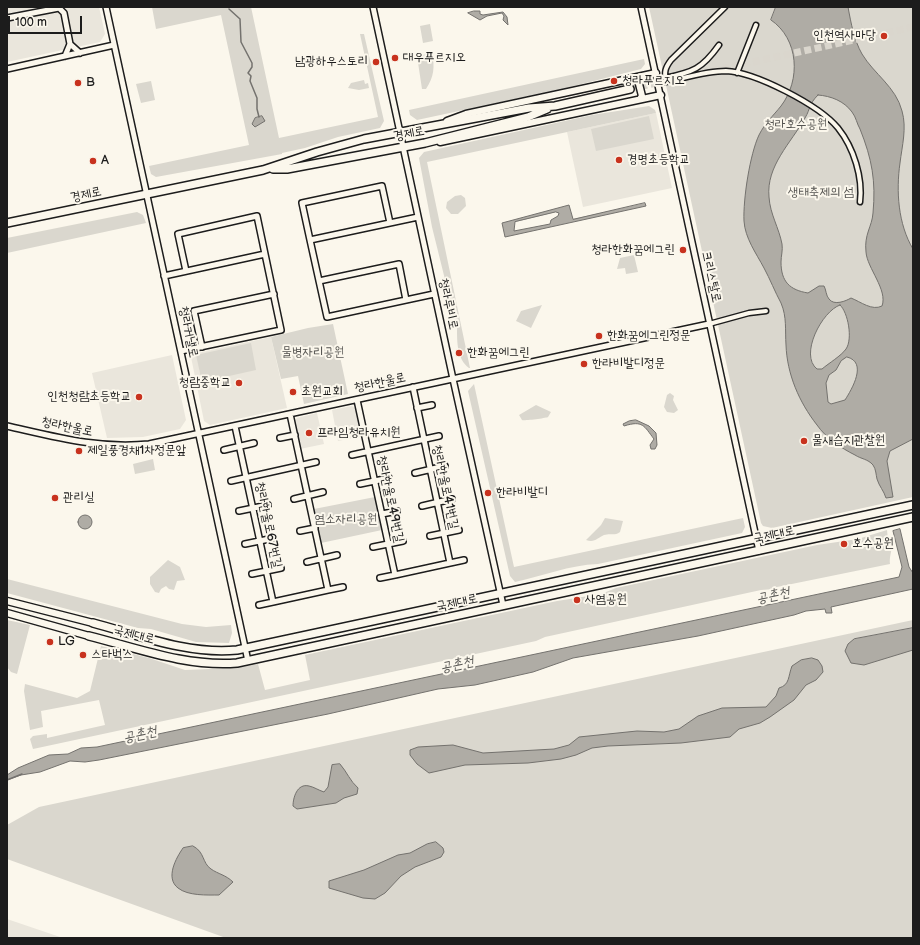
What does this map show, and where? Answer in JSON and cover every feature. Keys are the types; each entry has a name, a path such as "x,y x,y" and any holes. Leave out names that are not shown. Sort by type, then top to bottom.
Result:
{"main road":[{"name":"경제로","path":"7,224 264,170 342,144 529,108 555,106 630,89"},
{"name":"경제로","path":"264,170 287,169 425,143 528,117 555,106"},
{"name":"국제대로","path":"93,623 197,650 215,651 245,648 913,505"},
{"name":"국제대로","path":"89,636 186,661 212,664 248,661 913,517"}],"street":[{"name":"청라커낼로","path":"106,7 248,661"},
{"name":"청라루비로","path":"373,7 399,133 503,605"},
{"name":"크리스탈로","path":"641,7 759,551"},
{"path":"665,80 666,67 671,60 725,7"},
{"path":"7,18 59,8 64,13 70,44 65,56"},
{"path":"737,73 756,25"},
{"path":"70,44 80,53"},
{"path":"7,69 114,45"},
{"path":"658,82 694,71 707,61 719,45"},
{"path":"665,80 725,71 752,76 774,84 831,122 845,141 858,172 861,184 860,202"},
{"path":"434,127 466,114 656,73"},
{"path":"634,78 638,80 642,96 640,99"},
{"path":"425,143 449,141 661,95"},
{"path":"390,223 382,186 302,203 327,317 434,294"},
{"path":"181,351 281,330 257,216 178,234 186,271"},
{"path":"310,240 418,217"},
{"path":"164,276 265,254"},
{"path":"319,281 399,264 406,300"},
{"path":"202,347 194,311 274,294"},
{"path":"709,324 749,313 766,311"},
{"name":"청라한울로","path":"7,426 78,442 108,446 149,444 709,324"},
{"name":"청라한울로41번길","path":"413,387 450,563"},
{"name":"청라한울로49번길","path":"357,400 395,575"},
{"path":"417,408 432,405"},
{"path":"290,414 328,590"},
{"name":"청라한울로67번길","path":"235,426 273,602"},
{"path":"280,438 295,435"},
{"path":"352,455 439,436"},
{"path":"224,450 254,443"},
{"path":"231,481 316,462"},
{"path":"415,472 445,466"},
{"path":"360,484 389,478"},
{"path":"294,499 323,492"},
{"path":"422,506 452,499"},
{"path":"239,511 268,505"},
{"path":"382,514 397,511"},
{"path":"300,531 315,528"},
{"path":"430,536 459,530"},
{"path":"245,544 274,538"},
{"path":"374,547 403,541"},
{"path":"307,562 337,555"},
{"path":"380,578 464,560"},
{"path":"252,574 281,568"},
{"path":"259,605 343,587"},
{"name":"국제대로","path":"7,601 93,623"},
{"name":"국제대로","path":"7,613 89,636"}],"shaded area":[{"path":"7,7 99,7 105,34 100,42 7,62"},
{"path":"776,7 848,7 859,49 895,95 902,111 904,130 898,196 904,229 913,249 913,439 890,451 887,461 893,497 886,498 878,482 873,465 869,461 844,449 829,438 821,430 805,407 795,387 789,366 783,308 746,233 744,212 746,189 753,153 759,135 787,96 792,84 794,72 792,49 780,28 771,20","holes":["818,95 837,100 849,108 855,118 868,150 872,170 874,201 872,218 866,240 866,252 867,258 880,286 883,300 882,306 870,307 851,298 837,303 831,301 828,298 824,286 819,286 808,293 796,290 785,280 781,269 782,244 771,209 769,197 771,175 775,165","840,305 843,308 849,326 848,345 844,352 838,357 822,369 817,369 812,362 810,354 812,344 820,324 833,309","847,357 853,360 857,364 856,376 845,400 831,404 828,402 826,383 829,375 836,370 841,361"]},
{"path":"480,11 480,14 483,15 503,12 507,17 508,25 503,20 504,16 502,13 487,16 480,20 468,13"},
{"name":"경명초등학교","path":"656,113 672,188 583,207 567,132"},
{"path":"262,116 265,121 255,127 252,124 255,118"},
{"path":"645,203 646,206 505,237 502,223 569,205 573,219","holes":["556,212 559,213 558,216 551,220 550,224 514,231 515,222"]},
{"name":"청람중학교","path":"271,337 287,408 210,425 204,421 191,357 193,354"},
{"name":"인천청람초등학교","path":"172,355 186,420 180,429 143,437 107,438 92,373"},
{"path":"352,406 356,409 362,436 338,441 332,410"},
{"name":"프라임청라유치원","path":"317,413 324,444 300,449 294,421 297,418"},
{"path":"636,420 649,426 656,433 657,445 655,449 651,449 650,445 654,439 642,425 630,424 624,426 623,424"},
{"path":"85,515 90,517 92,522 90,527 85,529 80,527 78,522 80,517"},
{"path":"900,529 909,567 913,573 913,589 831,607 832,613 826,613 825,609 806,611 698,636 573,658 533,672 475,685 438,689 328,714 99,760 85,762 70,761 40,772 21,775 7,780 7,775 18,768 49,755 68,754 81,748 97,747 899,577 902,567 893,531"},
{"path":"913,628 913,650 864,665 851,663 845,651 848,644 854,639"},
{"path":"812,658 818,660 822,666 823,672 816,680 806,685 794,700 770,717 760,723 739,729 730,737 681,743 608,746 592,748 576,755 561,759 528,763 465,765 429,773 417,764 410,755 410,750 418,747 453,745 483,753 554,749 569,745 579,737 637,731 664,732 679,729 698,716 722,708 766,707 776,696 779,688 783,687 787,682 792,666 801,660"},
{"path":"340,764 358,788 357,794 344,798 336,803 297,809 293,806 296,792 301,787 309,786 324,792 328,787 332,765"},
{"path":"436,842 443,848 444,852 441,857 415,867 401,876 385,893 375,899 363,898 329,888 329,881 364,870 398,855 410,853 427,844"},
{"path":"193,846 200,851 208,867 233,882 219,895 198,894 182,891 174,884 172,874 177,857 183,848"},
{"path":"7,919 63,938 7,938"}],"green space":[{"path":"152,7 251,7 279,138 378,117 360,34 364,34 384,121 380,128 338,137 282,154 156,177 151,174 149,166 249,145 221,15 156,29"},
{"name":"청라호수공원","path":"649,7 913,7 913,497 772,528 763,526 761,523"},
{"path":"430,24 433,41 423,43 420,26"},
{"path":"432,53 434,67 432,76 426,89 422,89 417,56"},
{"path":"644,59 645,64 641,69 562,89 417,120 410,115 409,110"},
{"path":"364,80 365,84 368,83 369,88 359,90 348,88 351,83"},
{"path":"151,81 155,100 141,103 136,84"},
{"path":"649,106 655,110 656,113 427,162 469,368 462,360 458,350 457,328 432,227 419,158 424,152 592,115"},
{"path":"649,116 654,139 596,151 591,129"},
{"path":"461,195 465,198 466,206 458,214 451,214 446,208 447,202 455,196"},
{"path":"137,212 143,215 146,223 7,253 7,238"},
{"path":"634,255 638,272 626,274 625,268 617,269 620,258"},
{"path":"542,305 531,328 516,321 521,311"},
{"name":"물병자리공원","path":"333,324 348,394 304,404 298,376 281,379 271,337 308,328"},
{"path":"251,343 256,370 202,382 196,355"},
{"path":"474,384 514,567 743,518 745,527 742,533 598,564 577,566 515,582 510,576 468,391"},
{"path":"670,393 674,396 673,400 678,410 674,413 667,412 664,407 667,395"},
{"path":"536,405 551,412 548,417 522,420 519,415"},
{"path":"153,459 155,470 135,474 133,464"},
{"name":"염소자리공원","path":"375,497 382,530 321,543 314,509"},
{"path":"605,518 623,521 620,532 616,534 604,535 594,541 586,540 601,525"},
{"path":"887,530 888,540 892,544 890,564 777,587 774,589 761,590 545,637 536,641 33,749 30,739 33,736 47,734 47,738 105,725 99,700 41,711 43,727 30,730 24,691 25,684 77,698 90,691 101,646 149,658 185,670 236,668 258,664 265,690 310,680 305,655 557,601 601,594 616,588 817,545 858,539"},
{"path":"168,560 180,567 185,580 177,581 174,590 169,589 166,586 161,589 159,593 155,592 150,584 150,577"},
{"path":"7,579 182,624 206,627 231,625 232,633 229,643 196,642 151,629 138,628 7,593"},
{"path":"7,620 30,625 17,674 11,672 7,667"},
{"path":"913,620 913,938 226,938 7,859 7,825 39,807"}],"waterway":[{"path":"229,9 240,19 241,42 252,63 252,67 248,73 251,76 250,81 257,98 259,117"},
{"name":"공촌천","path":"7,780 22,774"}],"tunnel":[{"path":"712,71 913,27"},
{"path":"630,89 665,81"}],"place":[{"name":"인천역사마당","path":"884,36"},
{"name":"대우푸르지오","path":"395,58"},
{"name":"남광하우스토리","path":"376,62"},
{"name":"청라푸르지오","path":"614,81"},
{"name":"B","path":"78,83"},
{"name":"경명초등학교","path":"619,160"},
{"name":"A","path":"93,161"},
{"name":"청라한화꿈에그린","path":"683,250"},
{"name":"한화꿈에그린정문","path":"599,336"},
{"name":"한화꿈에그린","path":"459,353"},
{"name":"한라비발디정문","path":"584,364"},
{"name":"청람중학교","path":"239,383"},
{"name":"초원교회","path":"293,392"},
{"name":"인천청람초등학교","path":"139,397"},
{"name":"프라임청라유치원","path":"309,433"},
{"name":"물새습지관찰원","path":"804,441"},
{"name":"제일풍경채1차정문앞","path":"79,451"},
{"name":"한라비발디","path":"488,493"},
{"name":"관리실","path":"55,498"},
{"name":"호수공원","path":"844,544"},
{"name":"사염공원","path":"577,600"},
{"name":"LG","path":"50,642"},
{"name":"스타벅스","path":"83,655"}],"park label":[{"name":"생태축제의 섬","path":"821,193"}]}
